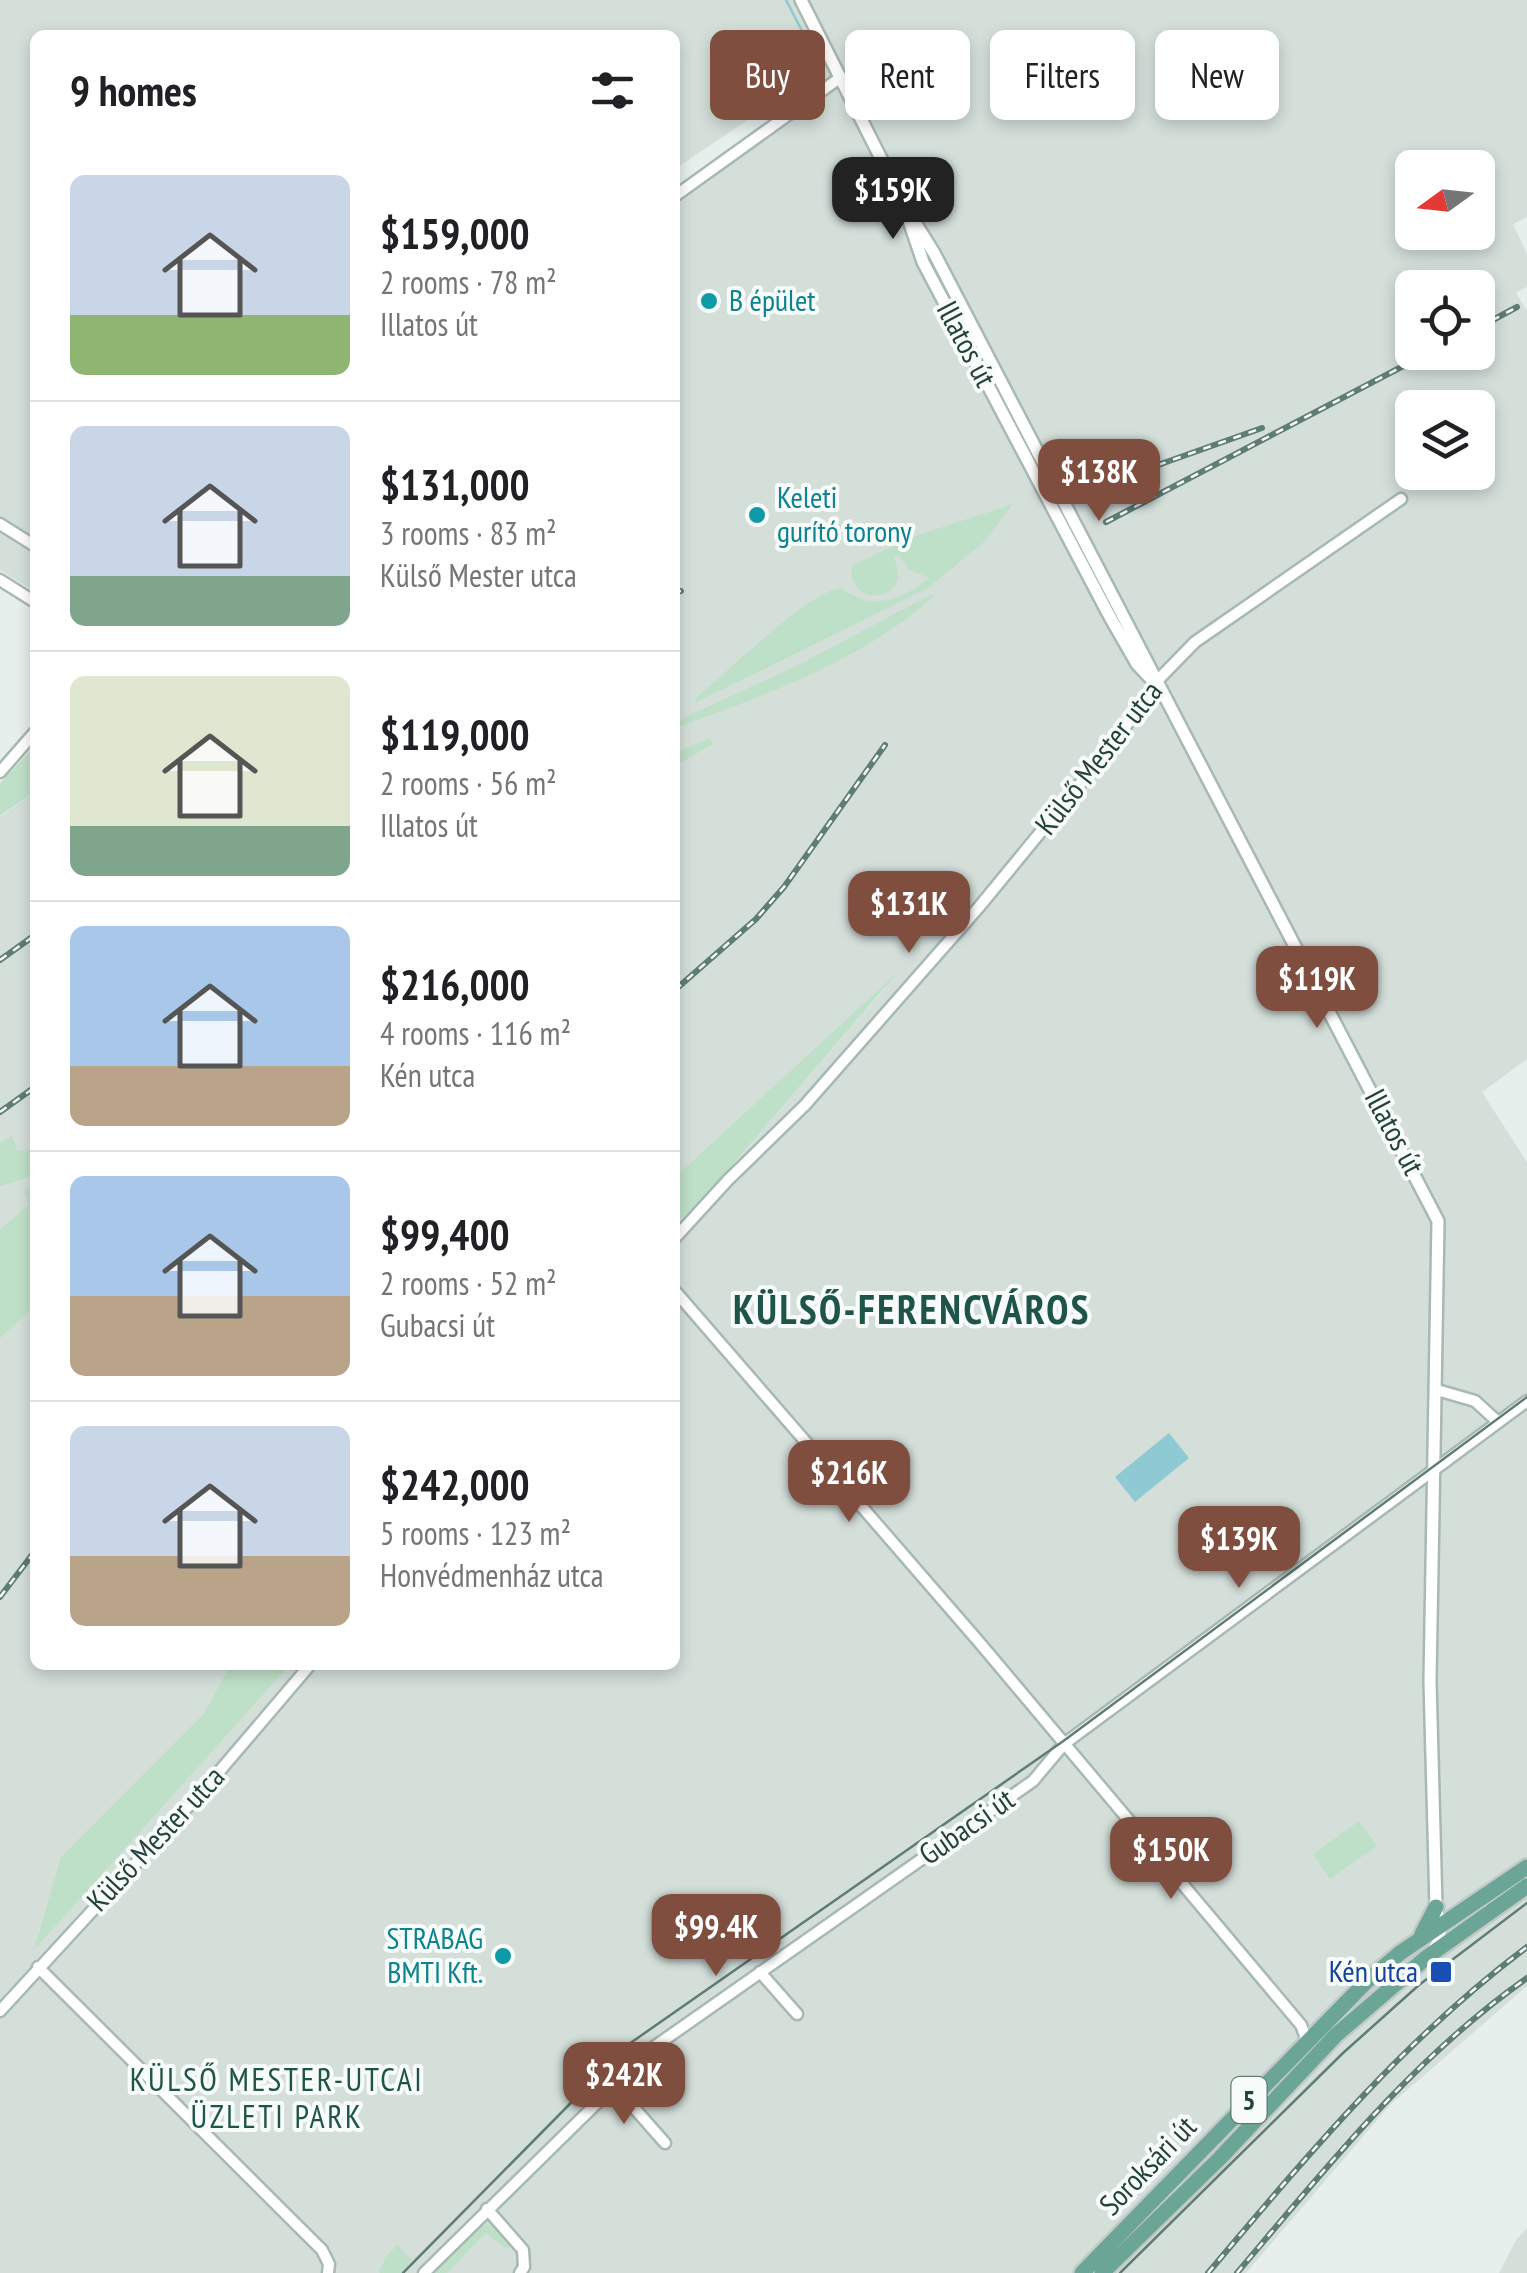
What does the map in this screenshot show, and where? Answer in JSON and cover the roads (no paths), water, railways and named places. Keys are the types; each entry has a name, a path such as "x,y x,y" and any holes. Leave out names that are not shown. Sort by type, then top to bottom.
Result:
{"main road":[{"path":"1441,1917 1527,1867"},
{"name":"Soroksári út","path":"1102,2273 1220,2158 1336,2035 1427,1957 1527,1886"},
{"name":"Soroksári út","path":"1082,2273 1308,2039 1441,1917"}],"street":[{"name":"Illatos út","path":"801,0 906,208 943,269 1146,657 1155,682 1434,1208 1440,1236 1430,1681 1441,1917 1439,1943 1427,1957"},
{"path":"680,192 841,77"},
{"name":"Külső Mester utca","path":"680,1233 805,1105 1000,882 1117,739 1155,682 1195,642 1402,499"},
{"path":"0,524 30,543"},
{"path":"0,580 30,599"},
{"path":"0,772 30,738"},
{"path":"680,1297 1294,2017 1308,2039 1308,2064"},
{"path":"1437,1390 1475,1401 1498,1422"},
{"name":"Gubacsi út","path":"424,2273 654,2047 1033,1781 1064,1744 1527,1402"},
{"name":"Külső Mester utca","path":"0,2011 206,1787 306,1670"},
{"path":"1441,1917 1466,1928"},
{"path":"38,1967 322,2250 329,2264 328,2273"},
{"path":"760,1972 797,2014"},
{"path":"1308,2039 1336,2035"},
{"path":"613,2084 665,2143"},
{"path":"486,2209 520,2242 526,2259 520,2273"}],"water":[{"path":"1169,1433 1189,1458 1135,1502 1115,1477"}],"waterway":[{"path":"786,0 802,30"}],"tram line":[{"path":"403,2273 629,2044 1062,1742 1527,1397"},
{"path":"1120,2273 1343,2053 1419,1985 1527,1903"}],"railway":[{"path":"1495,319 1517,307"},
{"path":"1106,522 1396,370"},
{"path":"1158,465 1262,428"},
{"path":"680,986 756,919 784,887 885,745"},
{"path":"0,960 30,939"},
{"path":"0,1112 30,1091"},
{"path":"0,1597 30,1558"},
{"path":"1208,2273 1398,2060 1527,1947"},
{"path":"1237,2273 1409,2079 1485,2009 1527,1978"}],"place":[{"name":"B épület","path":"709,301"},
{"name":"Keleti gurító torony","path":"757,515"},
{"name":"STRABAG BMTI Kft.","path":"503,1956"},
{"name":"Kén utca","path":"1441,1972"}],"district":[{"name":"KÜLSŐ-FERENCVÁROS","path":"912,1310"},
{"name":"KÜLSŐ MESTER-UTCAI ÜZLETI PARK","path":"277,2098"}]}
